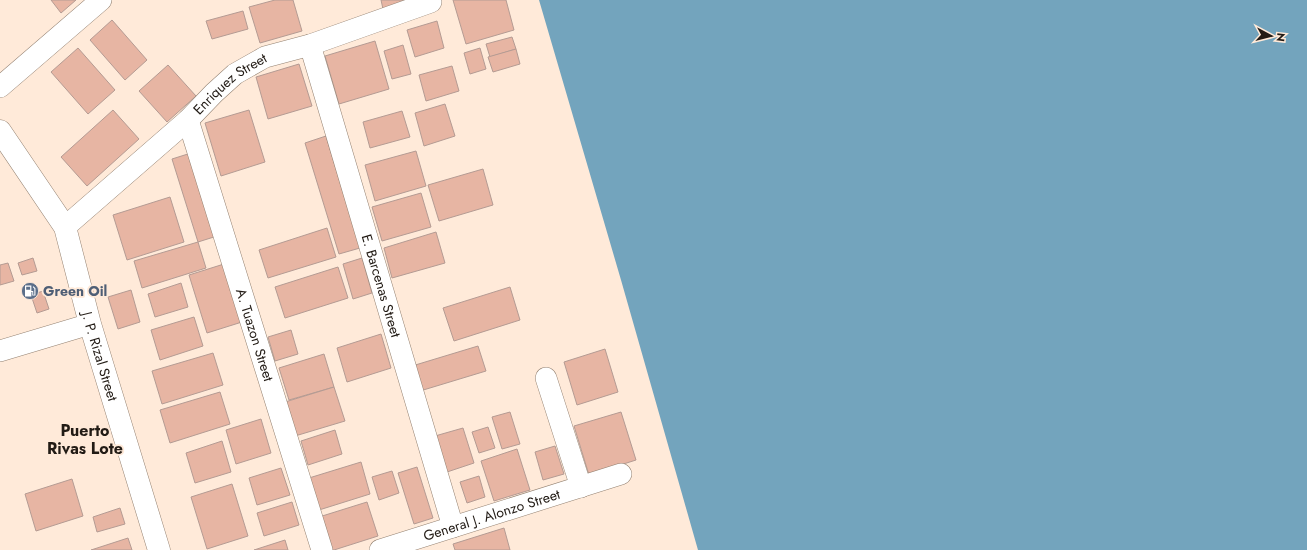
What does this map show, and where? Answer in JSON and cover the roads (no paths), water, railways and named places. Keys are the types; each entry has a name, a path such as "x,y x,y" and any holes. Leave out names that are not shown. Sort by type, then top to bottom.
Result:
{"street":[{"path":"0,87 101,0"},
{"name":"Enriquez Street","path":"65,227 188,120 235,74 265,58 310,45 431,2"},
{"name":"E. Barcenas Street","path":"310,45 453,527"},
{"name":"A. Tuazon Street","path":"188,120 322,550"},
{"name":"J. P. Rizal Street","path":"0,132 65,227 90,324 159,550"},
{"path":"0,351 90,324"},
{"path":"546,378 581,486"},
{"name":"General J. Alonzo Street","path":"380,550 621,474"}],"water":[{"path":"539,0 1307,0 1307,550 698,550"}],"place":[{"name":"Green Oil","path":"30,291"}],"district":[{"name":"Puerto Rivas Lote","path":"85,439"}]}
